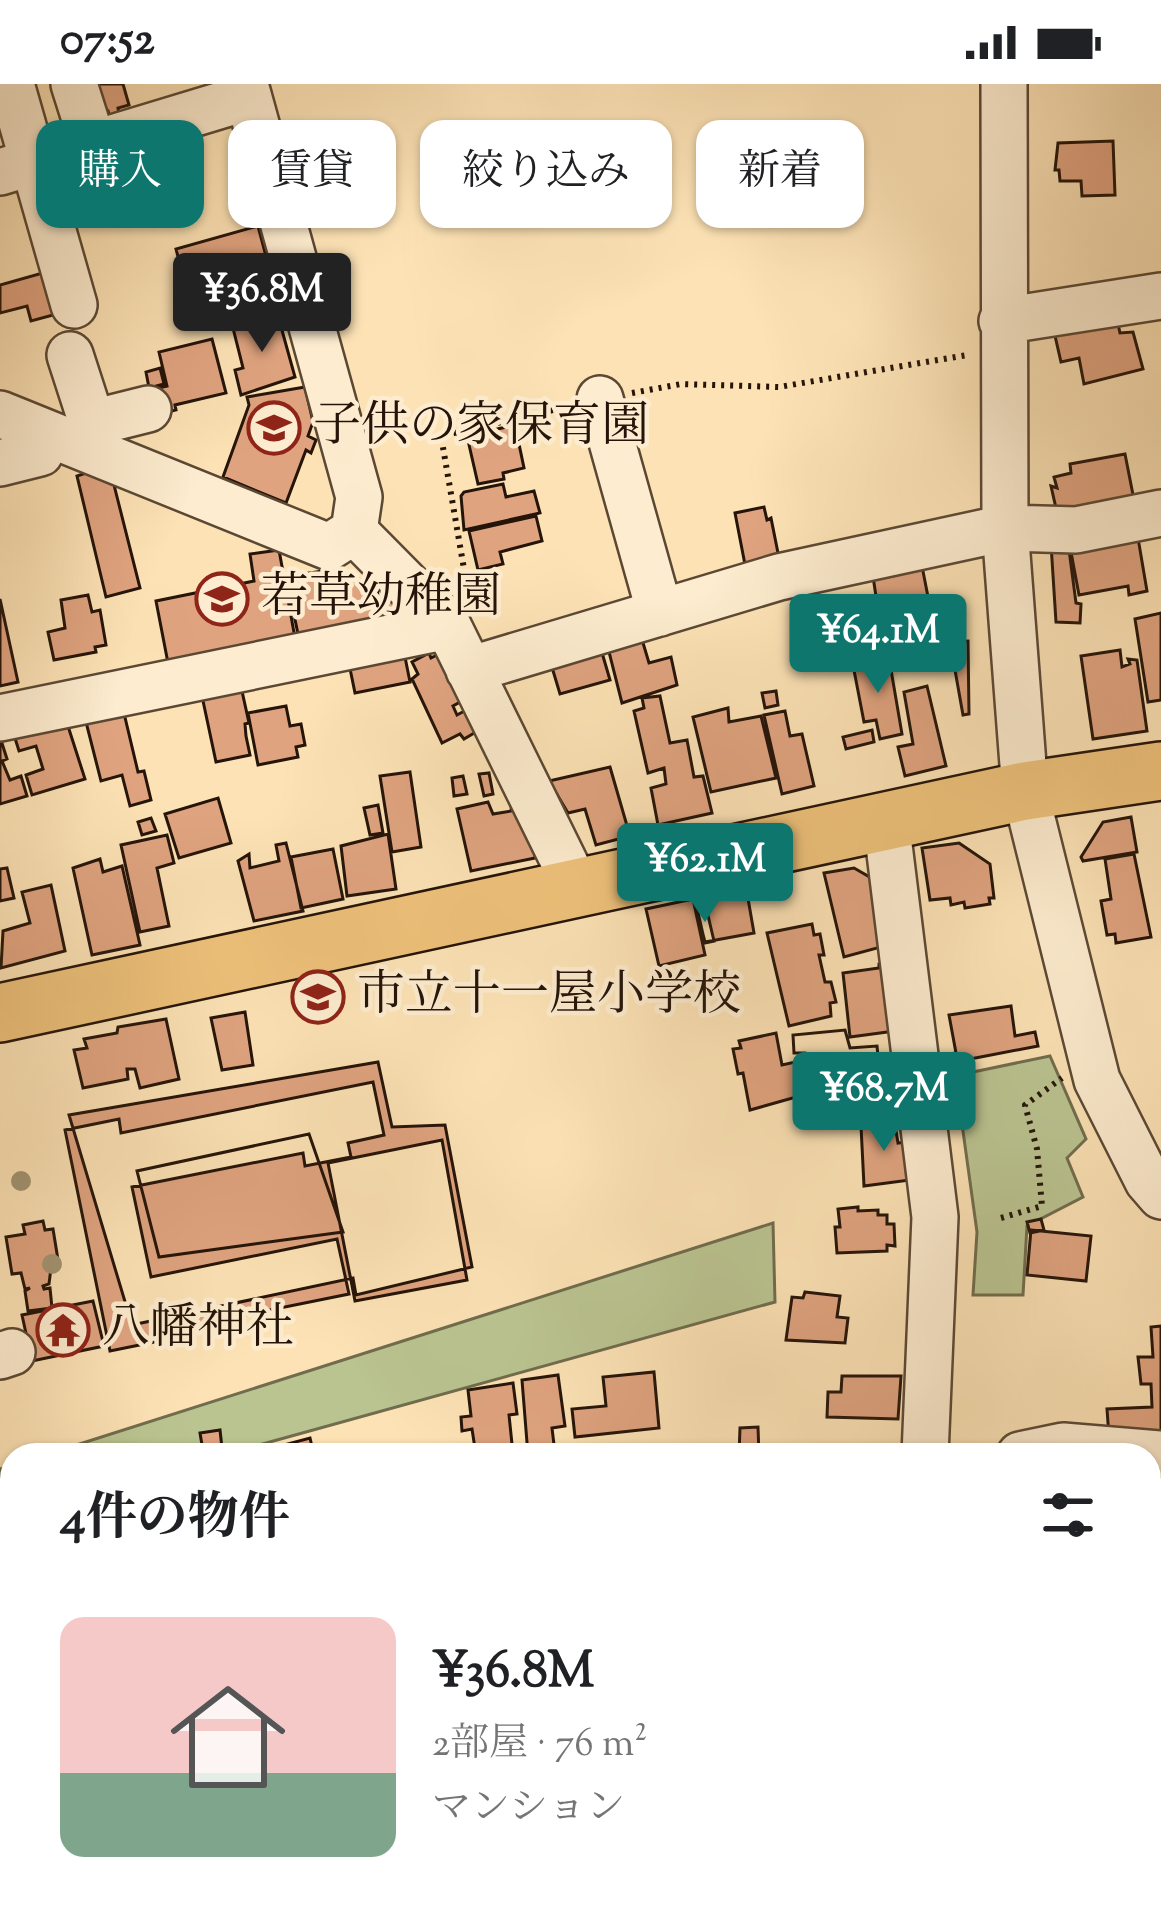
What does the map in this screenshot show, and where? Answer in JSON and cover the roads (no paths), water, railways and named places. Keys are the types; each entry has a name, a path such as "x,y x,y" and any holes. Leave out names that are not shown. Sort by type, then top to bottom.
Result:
{"main road":[{"path":"0,1013 1025,791 1161,771"}],"street":[{"path":"11,84 16,167 74,305"},
{"path":"74,84 85,120"},
{"path":"1004,84 1005,528 1025,791 1094,1067 1128,1144 1161,1196"},
{"path":"161,120 246,90 359,496 354,531"},
{"path":"1002,321 1161,296"},
{"path":"70,355 75,434"},
{"path":"600,399 660,613"},
{"path":"0,464 40,453 75,434 148,409"},
{"path":"0,414 75,434 328,547 354,531"},
{"path":"469,670 779,577 1005,528 1076,530 1161,513"},
{"path":"354,531 448,626 576,886"},
{"path":"0,718 448,626"},
{"path":"886,821 935,1217 926,1443"}],"place":[{"name":"子供の家保育園","path":"274,428"},
{"name":"若草幼稚園","path":"222,599"},
{"name":"市立十一屋小学校","path":"318,997"},
{"name":"八幡神社","path":"63,1330"}]}
